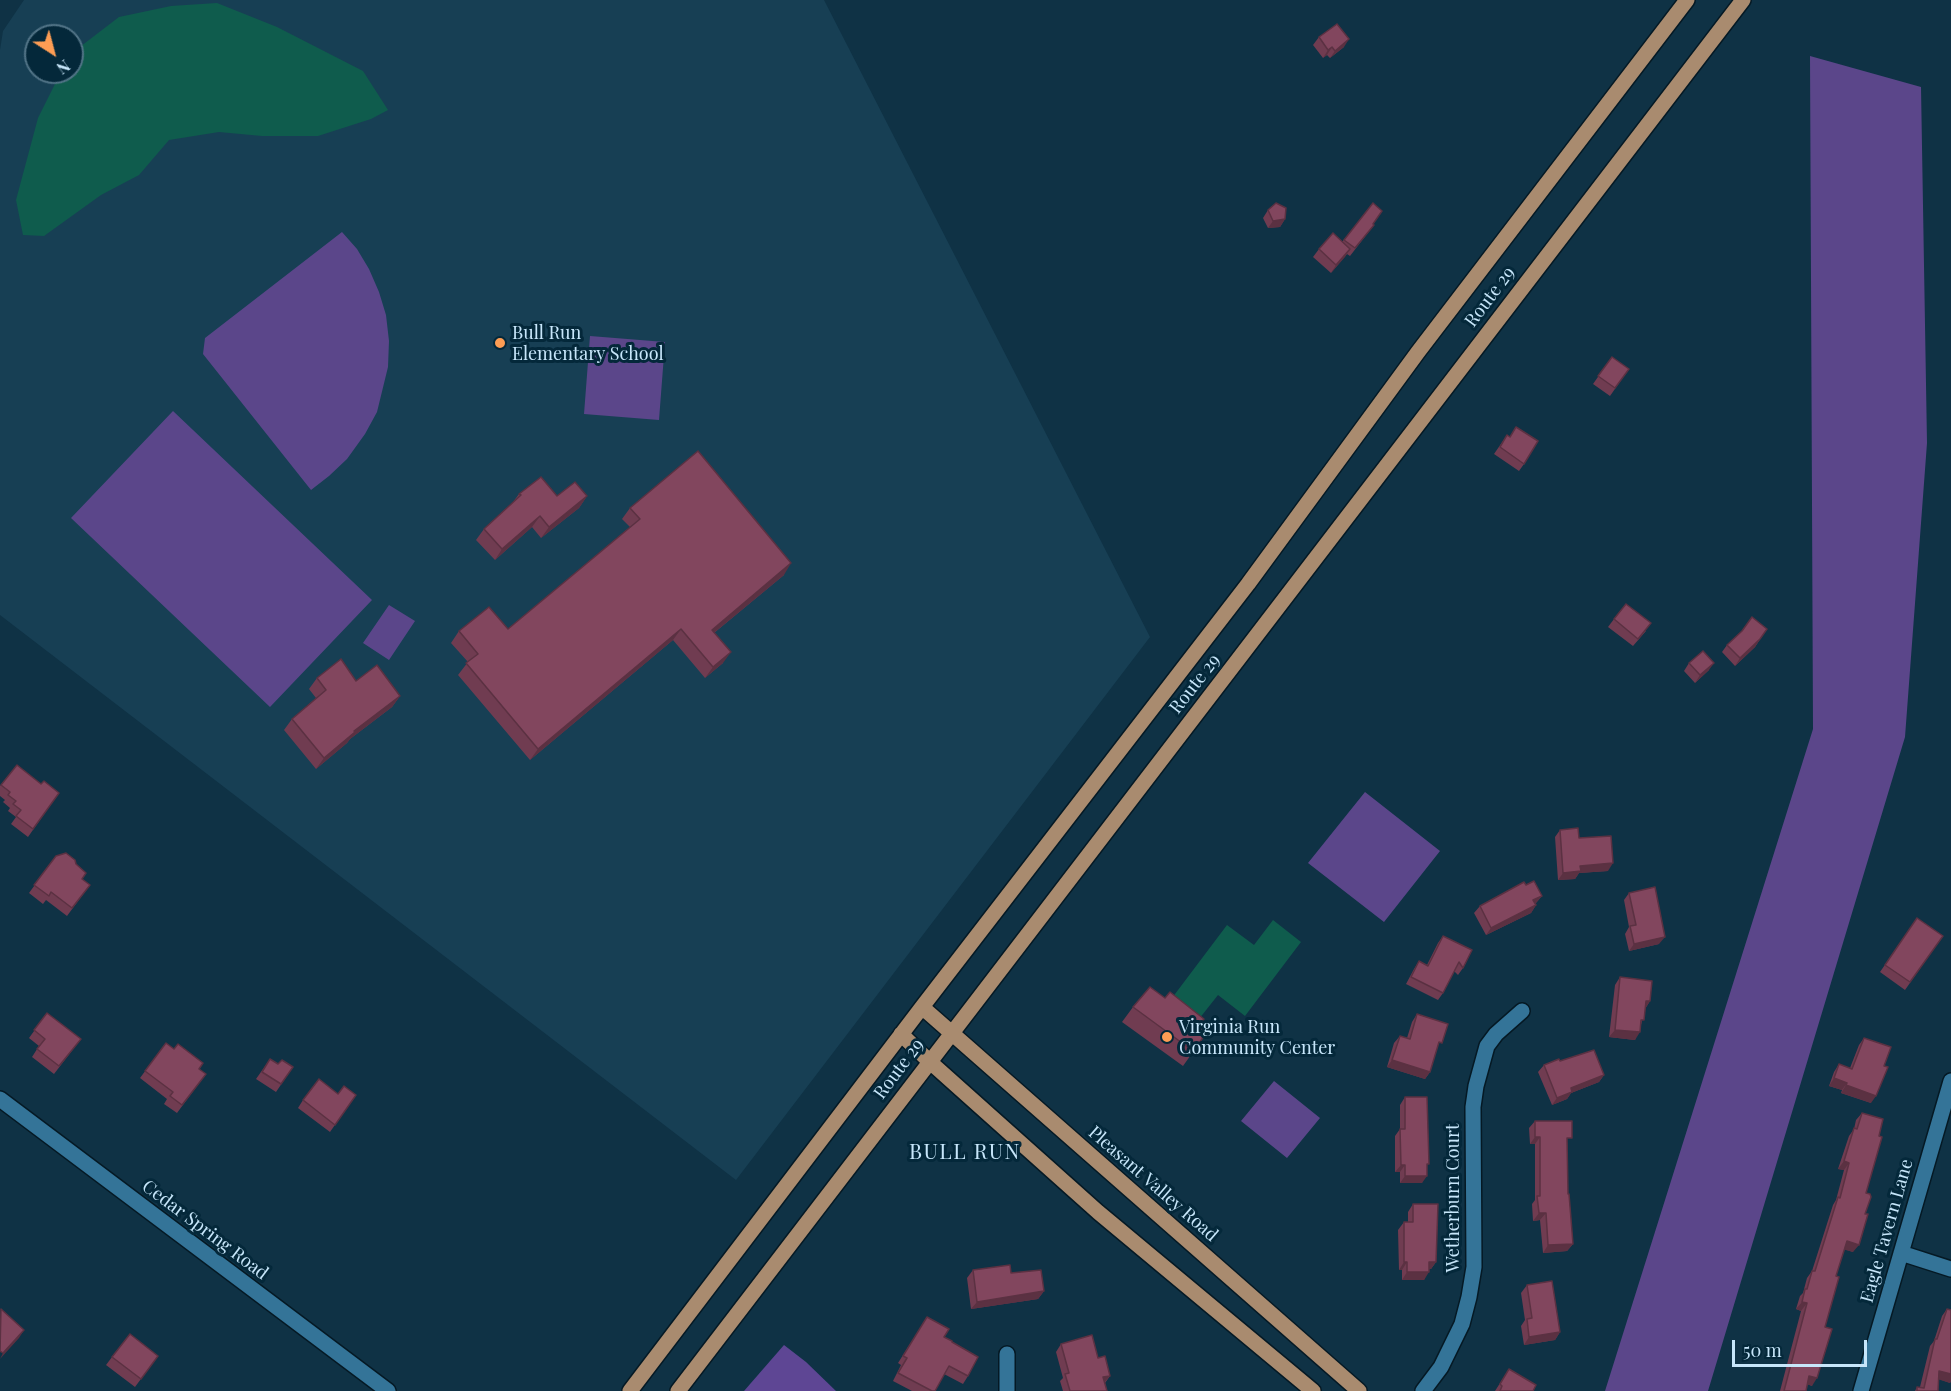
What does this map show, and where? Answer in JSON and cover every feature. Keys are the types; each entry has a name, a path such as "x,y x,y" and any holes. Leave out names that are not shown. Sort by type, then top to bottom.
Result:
{"main road":[{"path":"1651,45 1674,0"},
{"name":"Route 29","path":"630,1391 901,1034 1248,584 1418,352 1687,0"},
{"name":"Route 29","path":"678,1391 1743,0"},
{"name":"Pleasant Valley Road","path":"922,1007 1359,1391"},
{"path":"901,1034 1098,1212 1313,1391"}],"street":[{"name":"Wetherburn Court","path":"1423,1391 1442,1366 1462,1324 1469,1298 1473,1266 1473,1107 1476,1086 1487,1046 1522,1011"},
{"name":"Eagle Tavern Lane","path":"1861,1391 1951,1081"},
{"name":"Cedar Spring Road","path":"0,1099 388,1391"},
{"path":"1901,1253 1951,1269"},
{"path":"1007,1353 1007,1391"}],"shaded area":[{"name":"Bull Run Elementary School","path":"24,0 824,0 1150,637 736,1180 0,615 0,50 3,31"},
{"path":"217,3 277,27 363,71 388,110 371,119 318,136 262,136 219,132 169,140 139,175 101,195 44,236 23,235 16,200 38,118 55,84 84,84 84,44 119,17 171,6"},
{"path":"1810,56 1921,87 1927,443 1905,737 1708,1391 1605,1391 1813,729"},
{"path":"342,232 357,249 379,292 386,315 389,341 388,367 377,412 365,434 347,459 311,490 203,354 205,338"},
{"path":"590,336 665,342 659,420 584,414"},
{"path":"173,411 372,600 270,707 71,518"},
{"path":"389,605 415,621 389,660 363,643"},
{"path":"1365,792 1440,851 1384,922 1308,863"},
{"path":"1273,920 1301,942 1245,1016 1218,995 1199,1019 1172,998 1227,925 1254,945"},
{"path":"1274,1081 1320,1118 1287,1158 1241,1121"},
{"path":"784,1345 806,1362 836,1391 744,1391"}],"building":[{"path":"1337,24 1349,39 1335,51 1332,47 1328,50 1319,37"},
{"path":"1276,203 1286,208 1285,219 1273,221 1268,210"},
{"path":"1373,203 1382,211 1355,248 1344,240"},
{"path":"1333,233 1350,249 1336,265 1319,249"},
{"path":"1612,357 1629,369 1615,388 1598,376"},
{"path":"1516,427 1538,441 1524,464 1500,447 1507,435 1510,437"},
{"path":"698,451 791,563 712,630 731,652 713,667 681,629 538,749 466,663 478,654 459,631 489,607 508,629 640,519 630,508"},
{"path":"541,477 557,496 575,482 587,496 549,527 540,516 502,549 484,529 521,495 519,494"},
{"path":"1626,604 1651,623 1638,639 1614,619"},
{"path":"1752,617 1767,629 1740,658 1727,645 1742,631"},
{"path":"1703,651 1714,663 1700,675 1689,663"},
{"path":"341,659 356,681 377,665 400,696 354,731 324,758 292,719 326,690 317,678"},
{"path":"17,765 41,784 44,781 59,793 33,829 16,816 21,810 13,804 16,801 8,795 10,792 1,785"},
{"path":"1578,828 1579,838 1611,836 1613,863 1580,866 1581,871 1563,873 1560,830"},
{"path":"66,853 86,873 82,879 90,885 72,908 51,892 49,896 34,885 56,856"},
{"path":"1534,881 1542,896 1533,900 1536,905 1491,928 1480,906 1524,882 1526,885"},
{"path":"1655,887 1665,937 1634,944 1630,926 1636,925 1629,893"},
{"path":"1917,918 1943,936 1910,982 1885,965"},
{"path":"1443,936 1472,950 1463,968 1459,962 1443,993 1411,977 1419,961 1428,966"},
{"path":"1620,977 1652,981 1650,1001 1646,1001 1640,1032 1615,1030"},
{"path":"1150,987 1165,998 1170,992 1204,1019 1199,1025 1208,1031 1193,1051 1133,1007"},
{"path":"47,1013 81,1039 59,1066 37,1049 45,1039 34,1030"},
{"path":"1417,1014 1448,1024 1442,1043 1439,1042 1430,1072 1392,1060 1400,1036 1410,1039"},
{"path":"1864,1038 1891,1047 1884,1066 1888,1067 1876,1096 1834,1078 1839,1064 1852,1069"},
{"path":"166,1043 174,1049 178,1044 203,1063 199,1069 206,1074 182,1105 170,1096 173,1092 145,1071"},
{"path":"1594,1050 1604,1075 1571,1088 1572,1092 1557,1098 1544,1065"},
{"path":"270,1059 278,1064 282,1060 293,1067 281,1084 262,1072"},
{"path":"319,1079 338,1094 344,1086 356,1095 335,1125 303,1100"},
{"path":"1405,1097 1427,1097 1429,1164 1427,1164 1427,1176 1405,1176 1405,1165 1401,1165 1400,1129 1405,1129"},
{"path":"1862,1113 1883,1119 1879,1136 1882,1137 1866,1193 1871,1197 1865,1214 1868,1214 1859,1245 1847,1241 1836,1276 1839,1277 1825,1327 1832,1329 1817,1378 1809,1376 1806,1391 1784,1391 1807,1303 1802,1302 1805,1289 1807,1289 1812,1271 1815,1271 1838,1197 1840,1198 1849,1163 1844,1161 1854,1128 1857,1129"},
{"path":"1535,1121 1572,1121 1572,1138 1567,1138 1568,1194 1573,1244 1548,1245 1546,1213 1539,1213 1537,1196 1540,1196 1540,1137 1535,1137"},
{"path":"1413,1204 1438,1204 1436,1262 1429,1262 1429,1272 1407,1272 1407,1262 1404,1262 1404,1222 1413,1222"},
{"path":"1010,1265 1011,1273 1041,1270 1044,1291 977,1302 973,1270"},
{"path":"1552,1281 1560,1332 1529,1337 1527,1319 1532,1318 1527,1285"},
{"path":"1,1309 24,1330 3,1353 0,1351"},
{"path":"1947,1309 1951,1310 1951,1374 1939,1371 1938,1391 1917,1391 1917,1387 1924,1388 1935,1339 1937,1339"},
{"path":"927,1317 949,1329 944,1337 978,1357 968,1376 949,1366 935,1391 898,1373 907,1358 903,1356"},
{"path":"130,1334 158,1356 141,1379 112,1357"},
{"path":"1092,1335 1098,1358 1105,1356 1110,1376 1103,1377 1107,1391 1070,1391 1065,1374 1069,1373 1061,1344"},
{"path":"1509,1369 1536,1385 1533,1391 1500,1391 1502,1386 1500,1384"}],"place":[{"name":"Bull Run Elementary School","path":"500,343"},
{"name":"Virginia Run Community Center","path":"1167,1037"}],"district":[{"name":"BULL RUN","path":"965,1152"}]}
